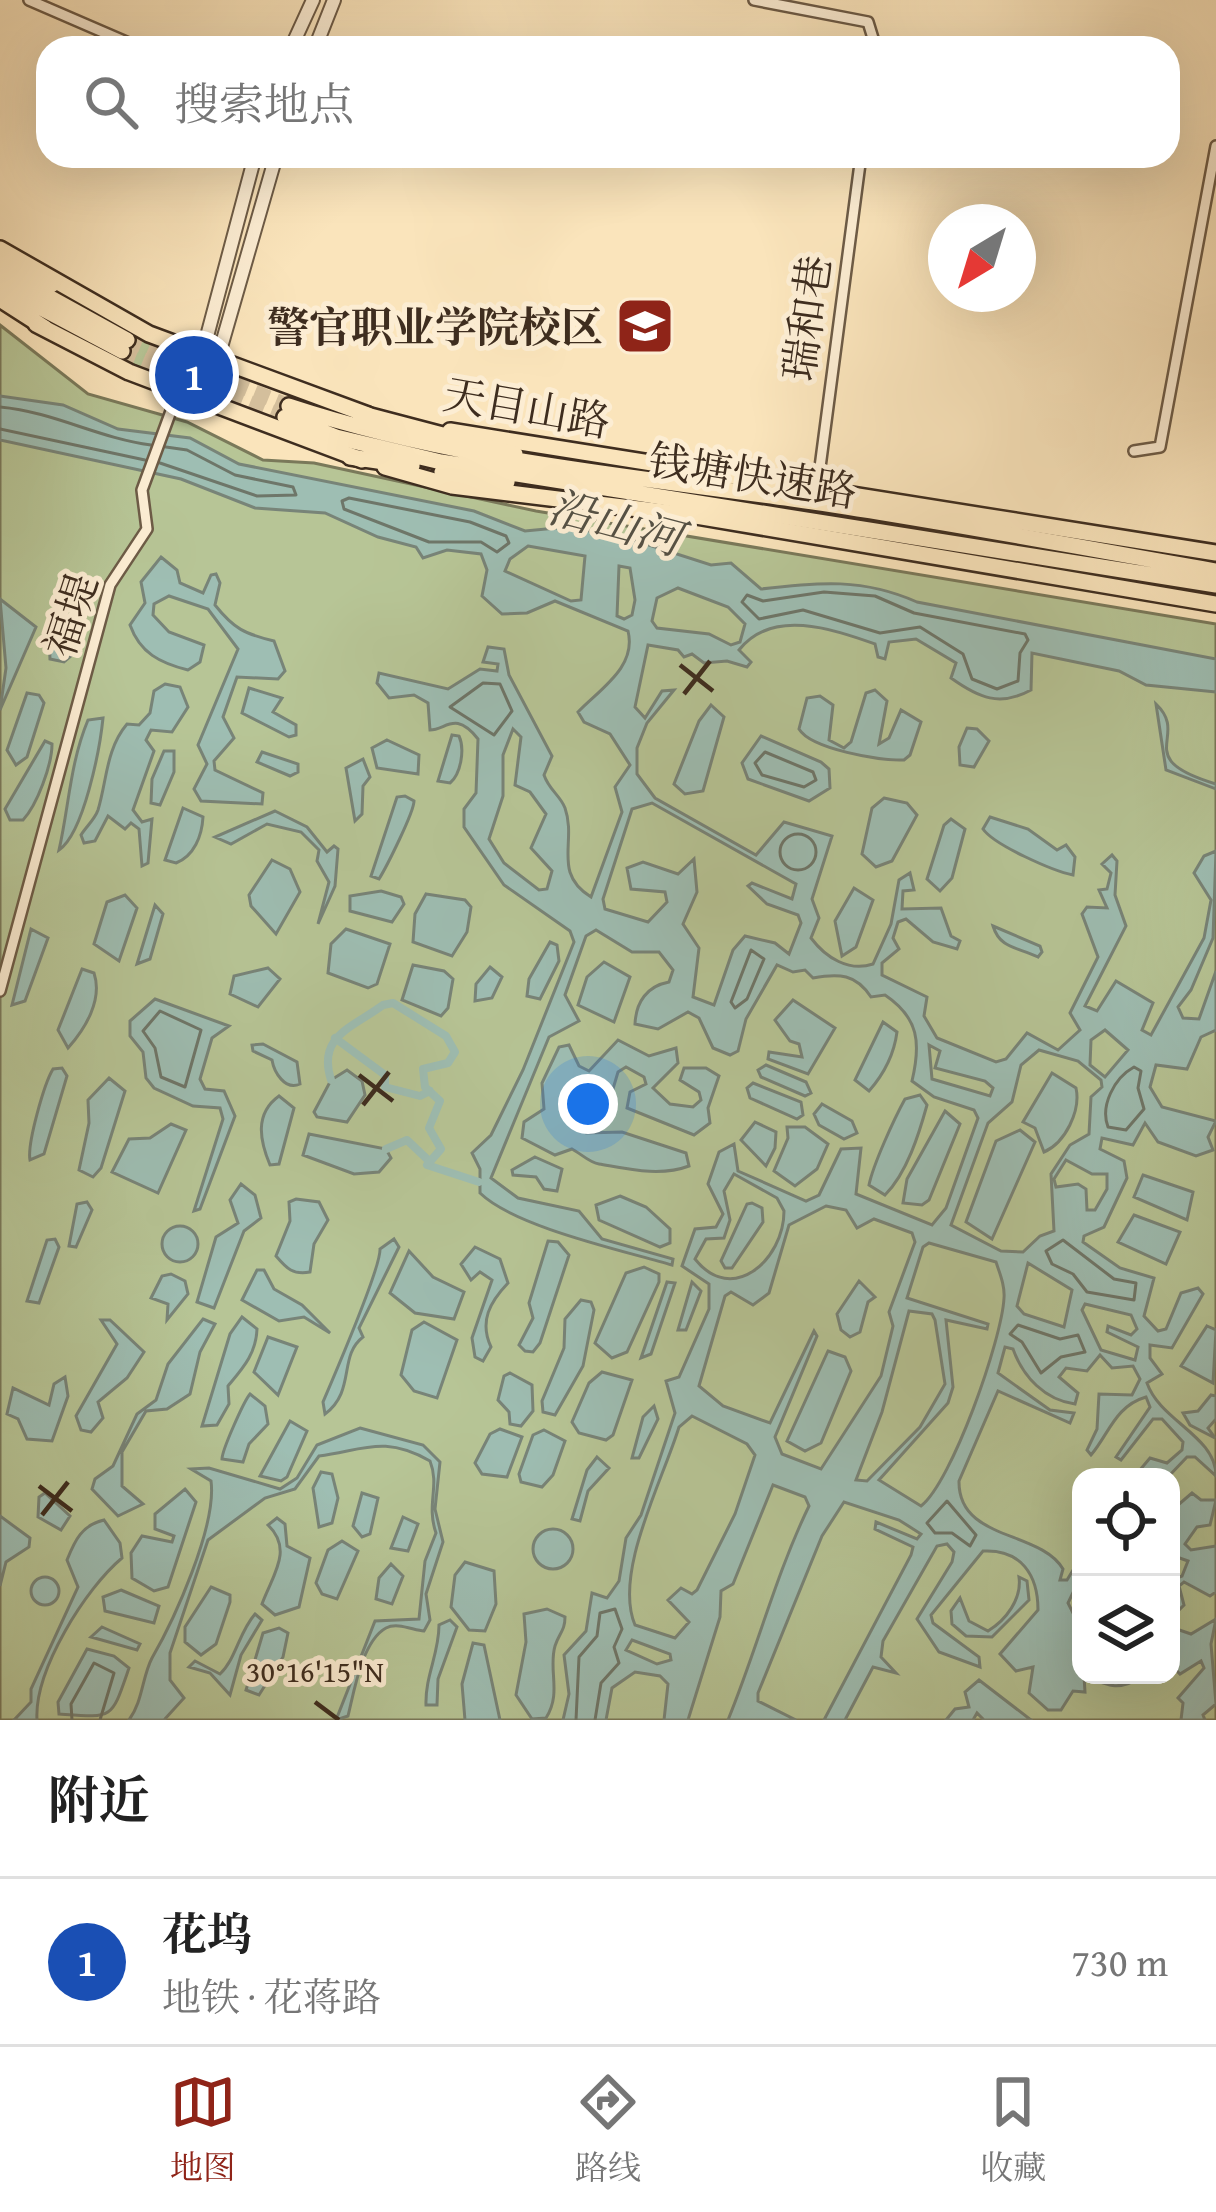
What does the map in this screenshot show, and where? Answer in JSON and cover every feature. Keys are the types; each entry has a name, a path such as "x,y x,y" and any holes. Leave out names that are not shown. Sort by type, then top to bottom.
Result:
{"main road":[{"name":"天目山路","path":"0,249 53,284 149,334 359,413 1216,553"},
{"path":"0,260 53,284"},
{"path":"0,271 125,346 0,286"},
{"name":"天目山路","path":"0,302 178,392 350,457 452,486 696,516 1216,604"},
{"name":"钱塘快速路","path":"1216,569 1140,566 410,456 287,411 468,454 623,475 1140,566 1216,588"},
{"path":"359,413 418,432 623,475"},
{"path":"350,457 479,480 602,488"}],"street":[{"path":"29,0 112,36"},
{"path":"296,36 313,0"},
{"path":"320,36 334,0"},
{"path":"754,0 868,22 872,36"},
{"path":"1134,451 1160,447 1216,146"},
{"path":"209,358 252,168"},
{"path":"178,392 209,358 272,168"},
{"name":"瑞和巷","path":"817,490 859,168"},
{"name":"福堤","path":"0,991 110,586 147,529 142,490 178,392"}],"green space":[{"path":"0,325 88,394 187,422 263,460 314,463 536,511 1216,624 1216,1720 0,1720"},
{"path":"134,333 177,353 165,379 121,359"}],"water":[{"path":"0,396 63,405 118,429 190,438 239,464 474,511 525,531 567,527 624,537 711,565 731,563 761,589 859,585 917,602 1216,659 1216,692 1146,685 1119,671 1032,653 1031,690 999,699 980,695 951,678 956,663 916,639 889,642 885,659 878,657 875,644 858,638 822,628 785,626 768,629 739,650 751,662 747,667 727,661 704,663 692,654 684,657 678,650 648,645 635,707 645,718 662,691 674,690 647,723 637,748 637,774 655,798 756,855 784,822 832,836 812,899 819,918 811,938 831,957 847,965 873,964 891,924 899,880 910,873 914,890 903,891 902,909 941,908 951,936 960,941 957,949 933,942 906,919 898,922 893,938 899,949 882,963 882,975 927,997 924,1016 937,1038 996,1062 1006,1059 1027,1033 1058,1050 1080,1030 1070,1013 1098,957 1082,914 1087,907 1107,908 1099,890 1107,889 1111,873 1102,864 1112,855 1117,861 1115,895 1126,926 1085,1006 1097,1011 1116,981 1153,1003 1142,1030 1151,1035 1204,938 1211,900 1194,873 1204,856 1216,851 1213,938 1191,990 1178,1007 1183,1018 1199,1019 1216,971 1216,1030 1201,1037 1187,1069 1156,1065 1150,1087 1162,1107 1216,1121 1208,1137 1213,1150 1196,1156 1158,1142 1145,1123 1133,1145 1102,1138 1100,1149 1124,1161 1127,1178 1104,1227 1084,1236 1083,1242 1120,1268 1154,1278 1144,1316 1158,1331 1166,1329 1181,1293 1198,1288 1203,1294 1172,1348 1150,1345 1150,1358 1162,1374 1147,1383 1163,1408 1207,1450 1216,1476 1195,1457 1187,1457 1177,1468 1142,1468 1150,1458 1167,1463 1182,1450 1183,1442 1162,1419 1153,1419 1121,1460 1116,1457 1150,1407 1146,1397 1120,1414 1091,1455 1087,1450 1097,1429 1099,1394 1132,1395 1140,1379 1133,1366 1112,1368 1100,1355 1087,1371 1066,1368 1059,1377 1078,1393 1075,1404 1036,1386 1013,1349 1005,1347 998,1373 1050,1410 1074,1413 1070,1423 998,1391 959,1481 962,1500 972,1515 1052,1556 1063,1569 1060,1580 1067,1580 1072,1572 1068,1603 1072,1611 1072,1684 1084,1684 1085,1692 1073,1691 1061,1710 1048,1710 1029,1693 1033,1667 1016,1671 1000,1654 1038,1610 1031,1575 1008,1554 983,1551 931,1615 933,1623 979,1657 980,1667 939,1652 917,1619 952,1562 954,1552 947,1544 937,1546 883,1641 881,1657 896,1673 873,1667 845,1720 824,1720 911,1555 913,1547 875,1529 876,1522 917,1539 921,1534 899,1520 844,1502 822,1536 758,1693 758,1701 796,1720 728,1720 809,1506 805,1497 773,1485 733,1584 721,1591 720,1617 688,1720 664,1720 668,1684 660,1676 635,1672 612,1688 606,1720 563,1720 569,1694 564,1655 586,1631 592,1593 607,1598 619,1581 626,1538 641,1515 675,1413 666,1381 679,1377 709,1309 709,1284 682,1266 695,1229 716,1227 723,1214 708,1184 719,1152 734,1144 738,1171 806,1201 819,1195 841,1149 861,1148 856,1194 932,1225 946,1208 978,1118 974,1110 934,1097 912,1081 915,1032 905,1013 885,995 871,997 846,977 813,978 805,970 793,972 777,965 746,1019 738,1051 730,1055 713,1048 699,1018 688,1012 658,1029 635,1024 644,996 669,982 673,970 659,952 632,952 596,930 586,936 565,995 579,1021 549,1037 491,1178 518,1198 579,1211 602,1239 673,1259 672,1265 570,1236 518,1216 480,1193 480,1169 472,1153 491,1135 523,1070 574,942 570,931 504,885 464,827 464,809 476,793 478,739 457,723 430,730 428,703 414,695 389,698 377,683 379,673 448,689 480,669 497,671 498,664 483,662 488,647 504,649 509,675 552,756 544,775 565,808 572,878 591,897 622,812 615,787 630,765 610,734 584,722 578,712 622,666 628,631 555,601 527,613 502,614 482,596 487,570 481,554 447,550 423,558 416,547 378,537 325,513 255,508 181,479 0,440","holes":["528,546 585,556 581,600 571,601 505,571 510,559","619,566 630,568 635,600 632,615 617,616","678,588 728,607 745,624 740,642 731,645 709,634 657,628 652,621 657,598","513,729 521,737 515,785 530,792 546,814 531,848 552,871 547,889 539,890 504,863 489,839 503,796 503,755","652,803 796,884 792,899 752,883 748,886 767,904 798,915 801,923 789,954 775,943 745,936 733,950 714,1005 693,997 699,948 683,924 697,892 694,859 678,874 643,862 627,868 631,889 665,892 667,902 648,922 605,909 603,899 632,809","1105,1030 1128,1050 1105,1077 1090,1065 1091,1040","929,1045 940,1051 935,1068 985,1081 993,1088 990,1096 932,1079","1039,1050 1078,1061 1101,1080 1102,1087 1091,1097 1089,1134 1070,1145 1051,1174 1054,1231 1040,1236 1023,1252 1001,1251 951,1225 988,1123 1012,1102 1021,1065","1066,1160 1092,1174 1107,1174 1107,1189 1095,1210 1087,1210 1086,1189 1078,1184 1056,1187 1054,1179","734,1174 777,1198 784,1211 782,1229 766,1260 753,1271 725,1278 695,1259 706,1239 724,1238 730,1220 724,1191","826,1206 846,1210 857,1228 874,1219 912,1233 915,1242 889,1312 893,1326 881,1376 821,1469 782,1454 775,1437 817,1336 814,1331 770,1423 723,1406 699,1386 725,1296 731,1292 753,1305 769,1293 789,1225","929,1243 996,1262 1004,1294 995,1344 973,1408 947,1469 921,1506 879,1480 948,1403 953,1387 946,1320 987,1329 988,1324 907,1298 923,1247","1028,1263 1072,1290 1064,1327 1024,1314 1017,1306","1085,1304 1131,1315 1137,1329 1131,1335 1108,1326 1107,1332 1138,1347 1135,1360 1101,1350 1082,1310","909,1311 932,1314 945,1384 920,1427 867,1481 856,1480 882,1412","692,1416 747,1444 755,1455 735,1514 697,1590 692,1594 681,1588 668,1600 689,1622 675,1638 635,1625 630,1580 643,1526 679,1427","632,1640 670,1654 671,1660 657,1664 626,1650"]},
{"path":"161,557 177,570 180,583 203,593 216,574 220,583 215,605 241,629 274,641 285,671 278,679 237,677 223,717 234,738 214,761 215,770 263,793 262,804 201,801 194,789 207,764 198,745 238,649 208,609 169,596 154,604 153,615 169,632 204,645 200,662 188,670 178,667 139,643 130,625 145,603 141,582"},
{"path":"0,599 36,627 0,710 6,668"},
{"path":"77,617 82,625 79,649 64,662 50,659 49,637"},
{"path":"165,684 180,687 188,707 172,732 151,730 146,740 154,751 133,810 142,822 152,819 148,863 142,866 139,829 131,823 125,829 108,816 95,841 84,843 81,835 98,810 120,734 127,724 139,725 150,713 154,691"},
{"path":"249,688 282,698 273,712 296,725 296,735 289,737 242,713"},
{"path":"875,690 887,701 879,744 889,738 901,710 921,722 904,760 831,748 799,729 807,698 820,696 833,705 829,740 844,748 851,742 866,693"},
{"path":"27,693 39,695 44,703 27,757 16,765 7,750"},
{"path":"1156,704 1168,727 1168,756 1190,774 1216,784 1216,789 1166,770"},
{"path":"711,705 724,717 703,791 685,794 674,784 699,721"},
{"path":"103,718 83,809 59,850 82,736 88,720"},
{"path":"967,728 977,729 989,741 974,767 960,765 959,747"},
{"path":"452,735 461,741 459,768 450,783 438,781"},
{"path":"761,736 821,762 829,769 830,788 809,801 748,779 742,763"},
{"path":"387,740 419,755 418,774 377,768 372,748"},
{"path":"45,741 52,744 51,753 38,795 23,820 10,820 5,809"},
{"path":"164,751 174,751 174,772 160,805 151,803 152,779"},
{"path":"262,752 298,764 298,772 290,776 257,762"},
{"path":"363,759 370,777 363,786 362,814 355,821 346,768"},
{"path":"397,797 414,801 413,807 379,879 371,876"},
{"path":"884,798 907,803 917,815 892,861 876,867 862,854 872,808"},
{"path":"183,808 203,817 192,850 176,863 165,860"},
{"path":"275,811 307,827 327,852 334,846 338,849 335,886 318,924 329,882 317,861 319,850 301,832 267,824 231,844 215,837"},
{"path":"990,817 1028,829 1057,850 1066,845 1075,857 1073,875 999,842 983,829"},
{"path":"951,819 965,829 952,878 940,891 927,879 944,825"},
{"path":"272,860 290,869 300,892 276,934 251,906 249,895"},
{"path":"854,888 873,900 856,947 842,956 835,921"},
{"path":"381,891 401,897 404,904 392,922 350,911 350,896"},
{"path":"426,894 465,900 471,907 467,932 452,956 413,942 415,914"},
{"path":"125,895 137,908 119,961 94,944 107,902"},
{"path":"155,905 163,914 150,959 137,964"},
{"path":"993,926 1040,946 1042,952 1038,957 1011,946"},
{"path":"31,929 48,938 25,1001 12,1005"},
{"path":"346,929 390,944 377,984 368,988 328,973 331,944"},
{"path":"550,942 557,945 559,961 540,999 527,996 529,979"},
{"path":"604,962 630,977 614,1022 578,1005 587,977"},
{"path":"413,965 444,971 453,979 448,1008 441,1016 402,1000"},
{"path":"490,967 502,977 492,998 475,1001 476,984"},
{"path":"268,968 280,979 258,1007 230,994 234,976"},
{"path":"82,969 94,973 96,993 86,1023 68,1048 58,1030"},
{"path":"155,999 229,1026 212,1038 200,1079 205,1089 224,1091 235,1116 200,1209 194,1211 223,1119 220,1108 193,1106 154,1088 146,1078 143,1052 130,1036 130,1021"},
{"path":"793,1000 835,1028 808,1074 768,1059 769,1052 802,1057 799,1044 790,1041 775,1020"},
{"path":"883,1022 897,1032 896,1040 888,1064 869,1091 855,1080"},
{"path":"618,1040 649,1056 676,1048 678,1063 653,1088 670,1104 693,1107 701,1100 699,1092 680,1080 684,1068 706,1068 719,1076 708,1108 710,1123 694,1135 627,1108 630,1092 646,1084 644,1077 626,1067 618,1072 607,1109 594,1105 589,1090 571,1090 569,1099 576,1109 588,1111 587,1133 622,1132 686,1153 689,1166 655,1172 621,1168 596,1163 572,1149 555,1155 522,1138 524,1122 544,1109 542,1083 559,1047 569,1045 579,1066 589,1071"},
{"path":"263,1044 297,1062 300,1084 285,1083 272,1060 253,1051 252,1045"},
{"path":"766,1065 806,1082 811,1093 805,1096 761,1077 758,1070"},
{"path":"62,1068 67,1076 44,1154 30,1160 45,1087 53,1069"},
{"path":"347,1070 362,1081 365,1095 347,1122 317,1117 314,1112 331,1080"},
{"path":"1052,1073 1076,1088 1076,1106 1065,1134 1044,1152 1035,1128 1023,1122"},
{"path":"109,1078 125,1091 101,1168 93,1177 79,1170 89,1123 88,1100"},
{"path":"753,1083 801,1102 803,1115 797,1119 750,1098 747,1088"},
{"path":"920,1095 927,1105 916,1140 900,1176 885,1195 869,1185 875,1166 905,1099"},
{"path":"279,1096 294,1108 279,1164 270,1165 261,1128 266,1111"},
{"path":"822,1104 852,1121 857,1133 844,1139 819,1125 814,1114"},
{"path":"945,1111 960,1124 929,1200 922,1205 903,1203 907,1179"},
{"path":"755,1122 776,1132 766,1166 741,1140"},
{"path":"171,1124 186,1130 158,1193 112,1172 129,1139 150,1138"},
{"path":"787,1127 805,1127 828,1144 817,1169 795,1186 774,1171 788,1138"},
{"path":"1020,1130 1035,1142 992,1239 966,1222 996,1141"},
{"path":"309,1134 386,1149 391,1158 379,1172 354,1174 303,1155"},
{"path":"535,1157 562,1169 557,1191 544,1189 536,1177 513,1175 512,1170"},
{"path":"1143,1175 1193,1192 1187,1220 1134,1197"},
{"path":"241,1184 255,1195 261,1218 244,1231 214,1308 197,1302 216,1237 238,1223 230,1200"},
{"path":"620,1196 646,1207 670,1229 670,1243 660,1247 599,1220 596,1205"},
{"path":"87,1202 92,1210 76,1247 69,1246 77,1204"},
{"path":"289,1202 319,1202 328,1220 314,1244 310,1272 291,1270 276,1256 290,1221"},
{"path":"747,1204 762,1208 763,1222 732,1268 725,1268 721,1261"},
{"path":"1134,1215 1180,1232 1166,1264 1118,1242"},
{"path":"180,1226 193,1231 198,1244 193,1257 180,1262 167,1257 162,1244 167,1231"},
{"path":"55,1239 59,1247 39,1303 27,1301 47,1240"},
{"path":"394,1239 399,1247 359,1328 363,1337 351,1354 340,1395 325,1414 323,1402 380,1249"},
{"path":"548,1241 558,1242 569,1255 540,1343 533,1352 525,1351 519,1345 533,1318 529,1303"},
{"path":"475,1247 500,1259 508,1283 488,1312 491,1347 483,1361 475,1357 472,1338 492,1280 480,1272 471,1280 461,1264"},
{"path":"409,1251 433,1277 464,1292 454,1319 415,1313 390,1293"},
{"path":"644,1267 659,1274 659,1282 627,1352 612,1358 595,1343 626,1273"},
{"path":"257,1270 264,1270 274,1289 302,1305 330,1333 304,1317 279,1321 242,1300"},
{"path":"171,1274 185,1281 188,1294 167,1320 168,1304 151,1298 162,1276"},
{"path":"859,1281 875,1297 868,1302 860,1332 850,1337 841,1330 837,1314"},
{"path":"667,1282 675,1283 651,1354 641,1358"},
{"path":"692,1282 701,1291 686,1330 678,1330"},
{"path":"581,1300 591,1302 594,1310 583,1366 555,1415 543,1412 542,1401 564,1348 565,1319"},
{"path":"242,1317 257,1329 254,1346 228,1386 229,1404 217,1425 202,1426 230,1334"},
{"path":"203,1319 215,1324 200,1352 190,1394 167,1409 146,1411 122,1452 122,1486 143,1504 118,1516 92,1489 95,1479 113,1466 137,1414 156,1400 168,1364"},
{"path":"101,1320 110,1320 144,1352 127,1378 98,1402 103,1418 91,1432 81,1430 76,1416 117,1344"},
{"path":"424,1322 457,1340 437,1398 414,1391 401,1375 412,1330"},
{"path":"1207,1326 1216,1330 1213,1383 1181,1366"},
{"path":"268,1337 297,1347 278,1395 254,1372"},
{"path":"828,1351 845,1357 851,1371 821,1443 805,1451 787,1441"},
{"path":"602,1372 632,1380 613,1435 606,1440 579,1433 572,1422 589,1383"},
{"path":"510,1373 532,1385 533,1411 521,1426 510,1424 509,1412 498,1400 504,1376"},
{"path":"65,1377 68,1396 52,1441 27,1439 18,1419 7,1414 13,1388 49,1405 54,1384"},
{"path":"250,1394 265,1406 268,1424 249,1444 243,1462 222,1459 234,1426"},
{"path":"1211,1395 1216,1396 1216,1419 1208,1428 1215,1438 1190,1425 1183,1413 1198,1411"},
{"path":"654,1406 658,1419 639,1458 632,1458 643,1417"},
{"path":"290,1421 307,1431 287,1477 281,1481 260,1476"},
{"path":"360,1428 423,1445 440,1462 435,1509 443,1542 426,1594 430,1620 424,1631 395,1626 378,1635 360,1668 348,1716 336,1720 375,1621 419,1619 425,1561 436,1533 432,1513 434,1479 430,1461 400,1448 374,1446 319,1456 295,1489 265,1498 208,1540 170,1653 170,1680 184,1698 164,1720 129,1720 192,1572 207,1522 211,1481 191,1469 209,1468 280,1489 297,1478 317,1445"},
{"path":"500,1429 522,1437 507,1477 482,1474 475,1463 490,1434"},
{"path":"544,1430 565,1441 553,1475 542,1487 521,1482 519,1474 533,1435"},
{"path":"597,1457 609,1468 588,1491 580,1521 572,1519 587,1470"},
{"path":"321,1472 332,1474 338,1498 332,1523 319,1527 313,1488"},
{"path":"185,1489 196,1502 168,1587 154,1591 132,1578 131,1553 142,1536 172,1542 174,1536 155,1529 155,1514"},
{"path":"45,1493 70,1516 61,1530 38,1517 39,1497"},
{"path":"362,1493 378,1498 370,1534 362,1537 353,1526"},
{"path":"1192,1493 1201,1500 1216,1500 1210,1525 1197,1527 1185,1544 1191,1550 1216,1546 1216,1592 1210,1596 1184,1582 1180,1585 1188,1561 1180,1558 1180,1503"},
{"path":"0,1516 30,1538 29,1547 6,1562 0,1586"},
{"path":"403,1517 418,1524 408,1551 391,1548"},
{"path":"277,1518 285,1524 287,1546 310,1558 299,1607 275,1615 262,1604 280,1554 276,1534 268,1525"},
{"path":"104,1520 120,1543 122,1558 93,1589 65,1632 44,1678 37,1720 14,1720 31,1702 31,1689 78,1587 67,1560 70,1553 85,1530"},
{"path":"553,1529 567,1535 573,1549 567,1563 553,1569 539,1563 533,1549 539,1535"},
{"path":"342,1541 358,1551 337,1599 322,1594 316,1583 328,1550"},
{"path":"465,1562 494,1571 496,1604 485,1631 469,1630 451,1607 455,1575"},
{"path":"391,1564 403,1576 392,1604 376,1599 379,1578"},
{"path":"45,1577 55,1581 59,1591 55,1601 45,1605 35,1601 31,1591 35,1581"},
{"path":"1019,1577 1027,1581 1029,1600 992,1637 966,1636 952,1624 951,1611 960,1598 969,1621 988,1631 1007,1615"},
{"path":"211,1587 230,1595 230,1602 216,1644 201,1655 185,1642 185,1627"},
{"path":"121,1590 159,1606 154,1623 105,1611 103,1597"},
{"path":"547,1609 565,1617 565,1622 553,1655 551,1709 546,1718 532,1719 516,1695 526,1642 524,1614"},
{"path":"255,1614 262,1620 241,1655 230,1695 210,1673 189,1667 195,1661 220,1674"},
{"path":"1216,1619 1211,1644 1216,1704 1203,1715 1205,1720 1181,1720 1183,1703 1178,1698 1204,1668 1201,1661 1180,1674 1180,1630 1191,1634"},
{"path":"450,1620 457,1627 438,1679 437,1705 426,1705 439,1625"},
{"path":"102,1627 140,1644 137,1650 91,1637"},
{"path":"279,1628 288,1633 283,1657 259,1695 246,1690 263,1633"},
{"path":"473,1643 484,1645 500,1720 465,1720 462,1684"},
{"path":"87,1649 114,1656 129,1668 118,1698 101,1715 59,1714 58,1702"},
{"path":"979,1680 1031,1720 984,1720 977,1713 973,1720 946,1720 955,1709 969,1707 965,1692"}],"waterway":[{"path":"331,1080 328,1065 333,1043 383,1005 393,1003 446,1036 455,1052 448,1063 423,1069 425,1087 440,1101 429,1128 441,1149 427,1165 479,1182"},
{"path":"335,1038 385,1075 385,1087 420,1096 430,1091"},
{"path":"386,1149 407,1140 427,1159"}],"tunnel":[{"path":"127,340 289,406"},
{"path":"122,351 285,417"}],"place":[{"name":"警官职业学院校区","path":"645,326"},
{"name":"花坞","path":"194,375"}],"water label":[{"name":"沿山河","path":"616,522"}]}
